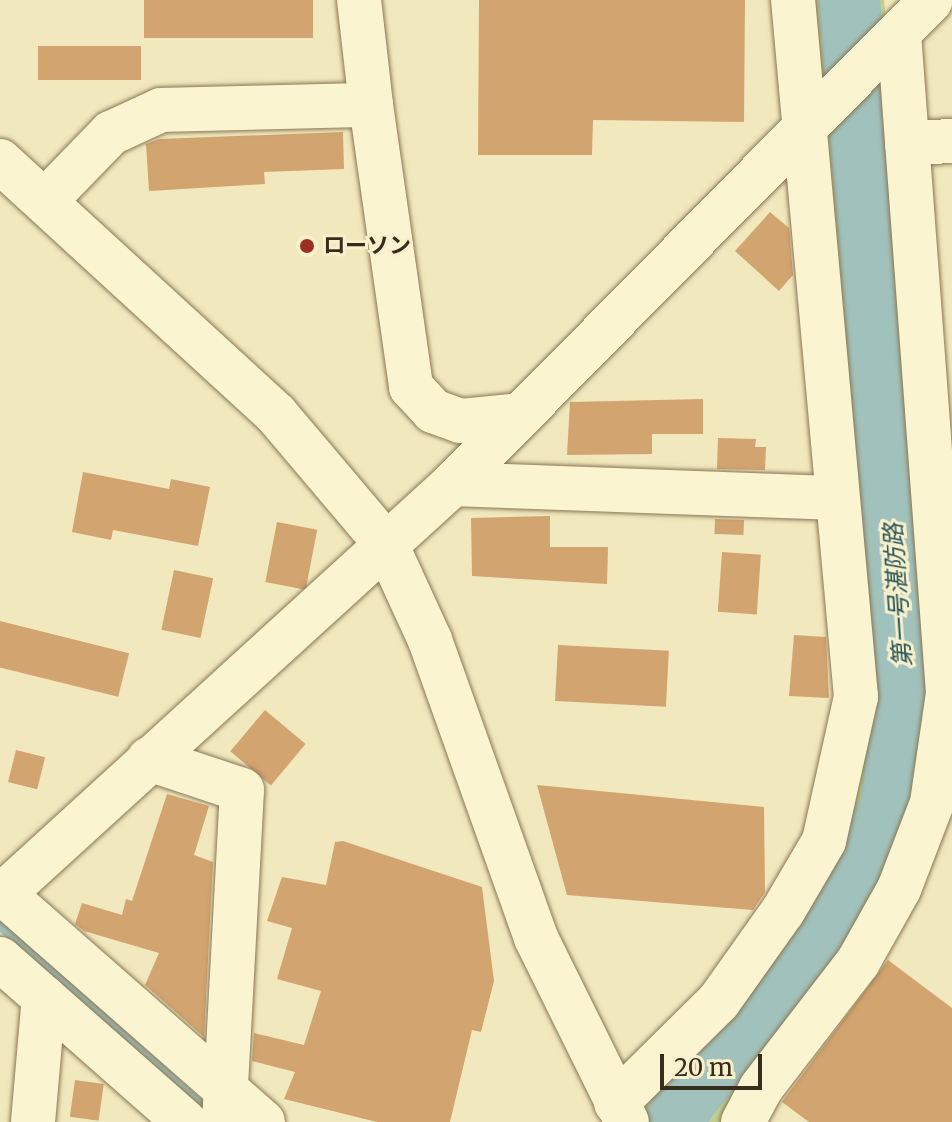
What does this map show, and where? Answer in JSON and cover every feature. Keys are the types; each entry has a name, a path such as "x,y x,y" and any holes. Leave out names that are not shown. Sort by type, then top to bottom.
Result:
{"street":[{"path":"359,0 411,387 433,411 460,421 521,415"},
{"path":"0,161 276,414 386,544 430,640 536,938 622,1114 719,1001 783,911 824,841 840,786 856,697 837,498 809,123 793,0"},
{"path":"263,1122 224,1103 1,894 453,484 931,0"},
{"path":"743,1122 761,1088 858,962 899,889 932,803 948,693 936,324 893,40"},
{"path":"45,201 111,133 161,110 371,105"},
{"path":"907,143 952,141"},
{"path":"453,484 837,498"},
{"path":"149,759 242,790 224,1103"},
{"path":"0,959 185,1122"},
{"path":"33,1122 44,997"}],"green space":[{"path":"807,0 884,0 945,654 893,900 749,1122 607,1122 789,901 856,697"}],"building":[{"path":"144,0 313,0 313,38 144,38"},
{"path":"479,0 745,0 744,122 593,120 592,155 478,155"},
{"path":"38,46 141,46 141,80 38,80"},
{"path":"343,132 344,169 264,172 265,184 149,191 146,144 159,139"},
{"path":"770,212 789,228 793,275 779,291 735,251"},
{"path":"703,399 703,434 652,434 652,454 567,455 570,402"},
{"path":"718,438 756,439 755,447 766,447 765,470 717,469"},
{"path":"83,472 169,489 171,479 210,487 198,546 113,530 111,540 72,532"},
{"path":"550,516 550,547 608,547 607,584 472,576 471,518"},
{"path":"715,519 744,520 743,535 714,534"},
{"path":"277,522 317,530 306,590 265,582"},
{"path":"722,552 761,555 757,615 718,612"},
{"path":"174,570 213,578 200,638 161,630"},
{"path":"0,621 129,653 118,697 0,667"},
{"path":"794,635 826,637 829,698 789,696"},
{"path":"558,645 669,651 666,707 555,701"},
{"path":"265,710 306,744 271,785 230,751"},
{"path":"16,750 45,757 37,789 8,782"},
{"path":"537,785 764,807 765,892 753,910 567,895"},
{"path":"167,794 209,806 194,855 213,862 204,1037 145,985 159,953 84,931 75,924 82,903 122,915 126,899 132,901"},
{"path":"343,841 482,887 494,981 481,1032 472,1030 450,1122 377,1122 284,1099 295,1072 252,1061 254,1033 304,1045 321,991 277,979 292,928 267,921 282,877 326,885 335,842"},
{"path":"888,960 952,1008 952,1122 809,1122 782,1102"},
{"path":"75,1080 104,1084 99,1121 70,1117"}],"waterway":[{"name":"第一号湛防路","path":"675,1122 685,1101 823,932 858,876 891,805 904,685 903,645 849,0"},
{"path":"0,925 213,1116"}],"place":[{"name":"ローソン","path":"307,246"}]}
